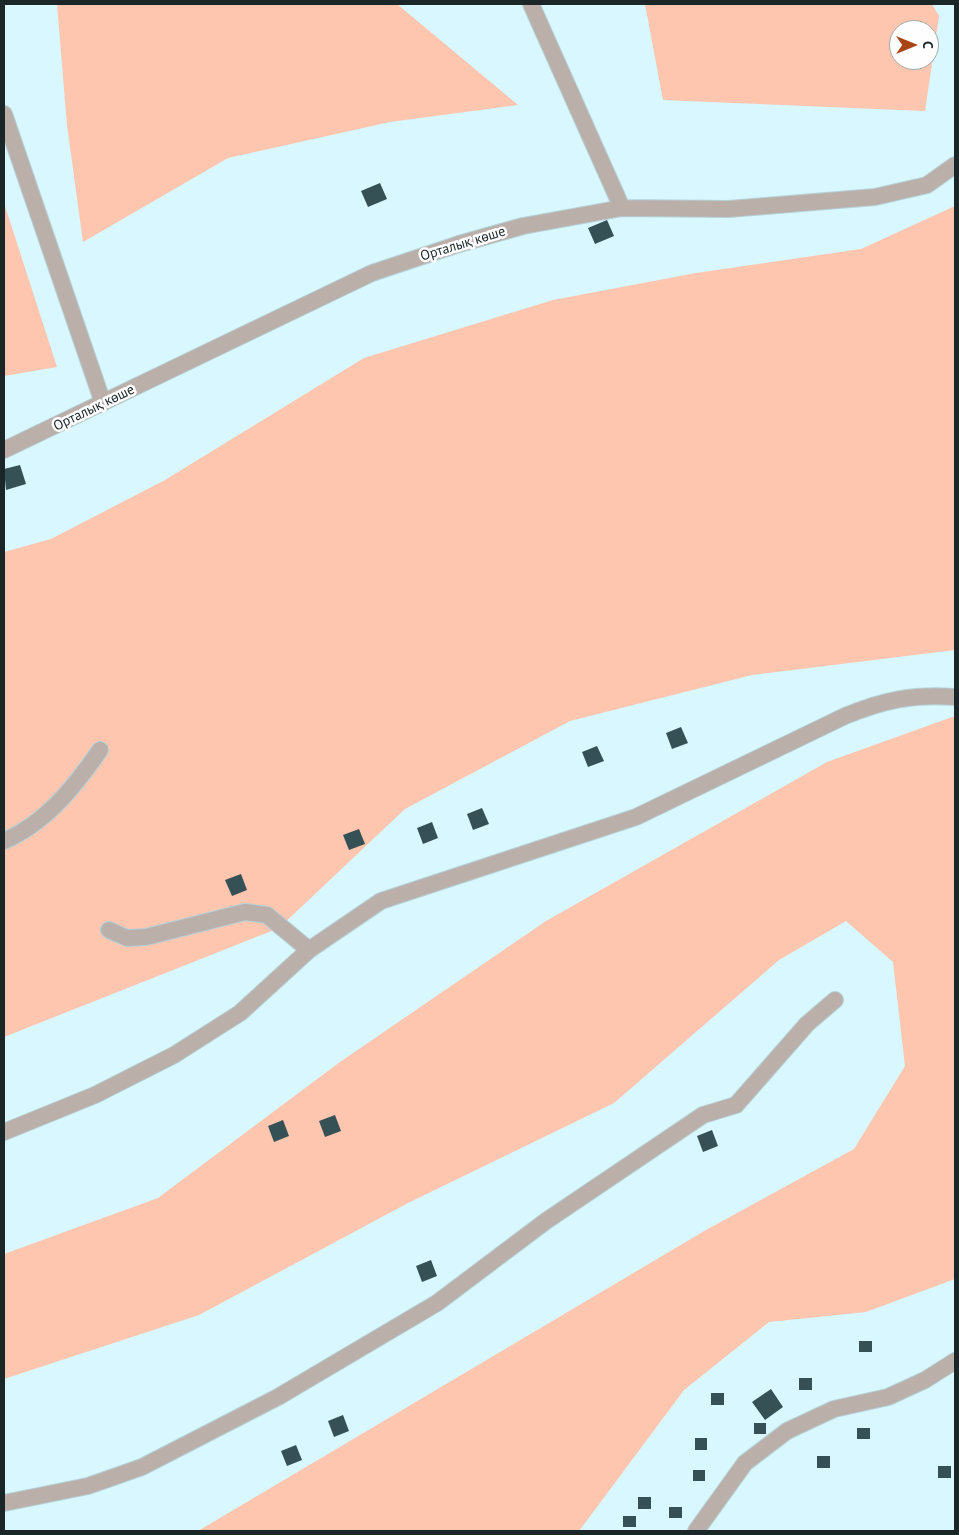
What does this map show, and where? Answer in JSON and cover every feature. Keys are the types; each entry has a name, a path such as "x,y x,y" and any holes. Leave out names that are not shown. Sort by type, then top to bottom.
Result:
{"street":[{"path":"531,4 622,208"},
{"path":"4,114 103,404"},
{"name":"Орталық көше","path":"4,450 372,273 460,244 523,226 622,208 729,209 875,197 927,185 955,165"},
{"path":"4,1132 95,1096 174,1055 240,1013 309,950 381,901 636,817 845,716 879,702 928,695 955,696"},
{"path":"4,841 45,815 82,777 100,750"},
{"path":"109,930 127,938 146,937 245,912 267,915 309,950"},
{"path":"4,1503 88,1486 142,1467 278,1398 437,1303 546,1221 703,1115 736,1105 807,1024 835,1000"},
{"path":"696,1531 745,1463 786,1431 834,1410 888,1397 925,1380 955,1361"}],"shaded area":[{"path":"57,4 397,4 518,105 390,122 228,158 83,242 67,125"},
{"path":"645,4 932,4 939,16 938,20 889,20 889,70 931,70 925,111 663,100"},
{"path":"4,203 57,367 4,376"},
{"path":"955,206 955,650 752,675 570,721 405,809 279,928 4,1037 4,552 51,539 165,480 364,358 553,300 696,273 861,249"},
{"path":"955,716 955,1279 866,1312 769,1322 684,1390 579,1531 198,1531 706,1230 854,1149 905,1066 893,962 846,921 779,960 614,1103 408,1203 199,1315 4,1379 4,1254 158,1198 340,1062 546,921 827,762"}],"building":[{"path":"380,183 387,199 368,207 361,191"},
{"path":"607,220 614,236 595,244 588,228"},
{"path":"20,465 26,484 6,490 4,469"},
{"path":"681,727 688,743 672,749 666,733"},
{"path":"597,746 604,761 588,767 582,752"},
{"path":"482,808 489,824 473,830 467,814"},
{"path":"432,822 438,838 423,844 417,828"},
{"path":"359,829 365,844 349,850 343,835"},
{"path":"241,874 247,890 232,896 225,880"},
{"path":"335,1115 341,1131 325,1137 319,1121"},
{"path":"283,1120 289,1136 274,1142 268,1126"},
{"path":"712,1130 718,1146 703,1152 697,1136"},
{"path":"431,1260 437,1276 422,1282 416,1266"},
{"path":"859,1341 872,1341 872,1352 859,1352"},
{"path":"799,1378 812,1378 812,1390 799,1390"},
{"path":"771,1389 783,1407 765,1420 752,1402"},
{"path":"711,1393 724,1393 724,1405 711,1405"},
{"path":"343,1415 349,1431 334,1437 328,1421"},
{"path":"754,1423 766,1423 766,1434 754,1434"},
{"path":"857,1428 870,1428 870,1439 857,1439"},
{"path":"695,1438 707,1438 707,1450 695,1450"},
{"path":"296,1445 302,1460 287,1466 281,1451"},
{"path":"817,1456 830,1456 830,1468 817,1468"},
{"path":"938,1466 951,1466 951,1478 938,1478"},
{"path":"693,1470 705,1470 705,1481 693,1481"},
{"path":"638,1497 651,1497 651,1509 638,1509"},
{"path":"669,1507 682,1507 682,1518 669,1518"},
{"path":"623,1516 636,1516 636,1527 623,1527"}]}
